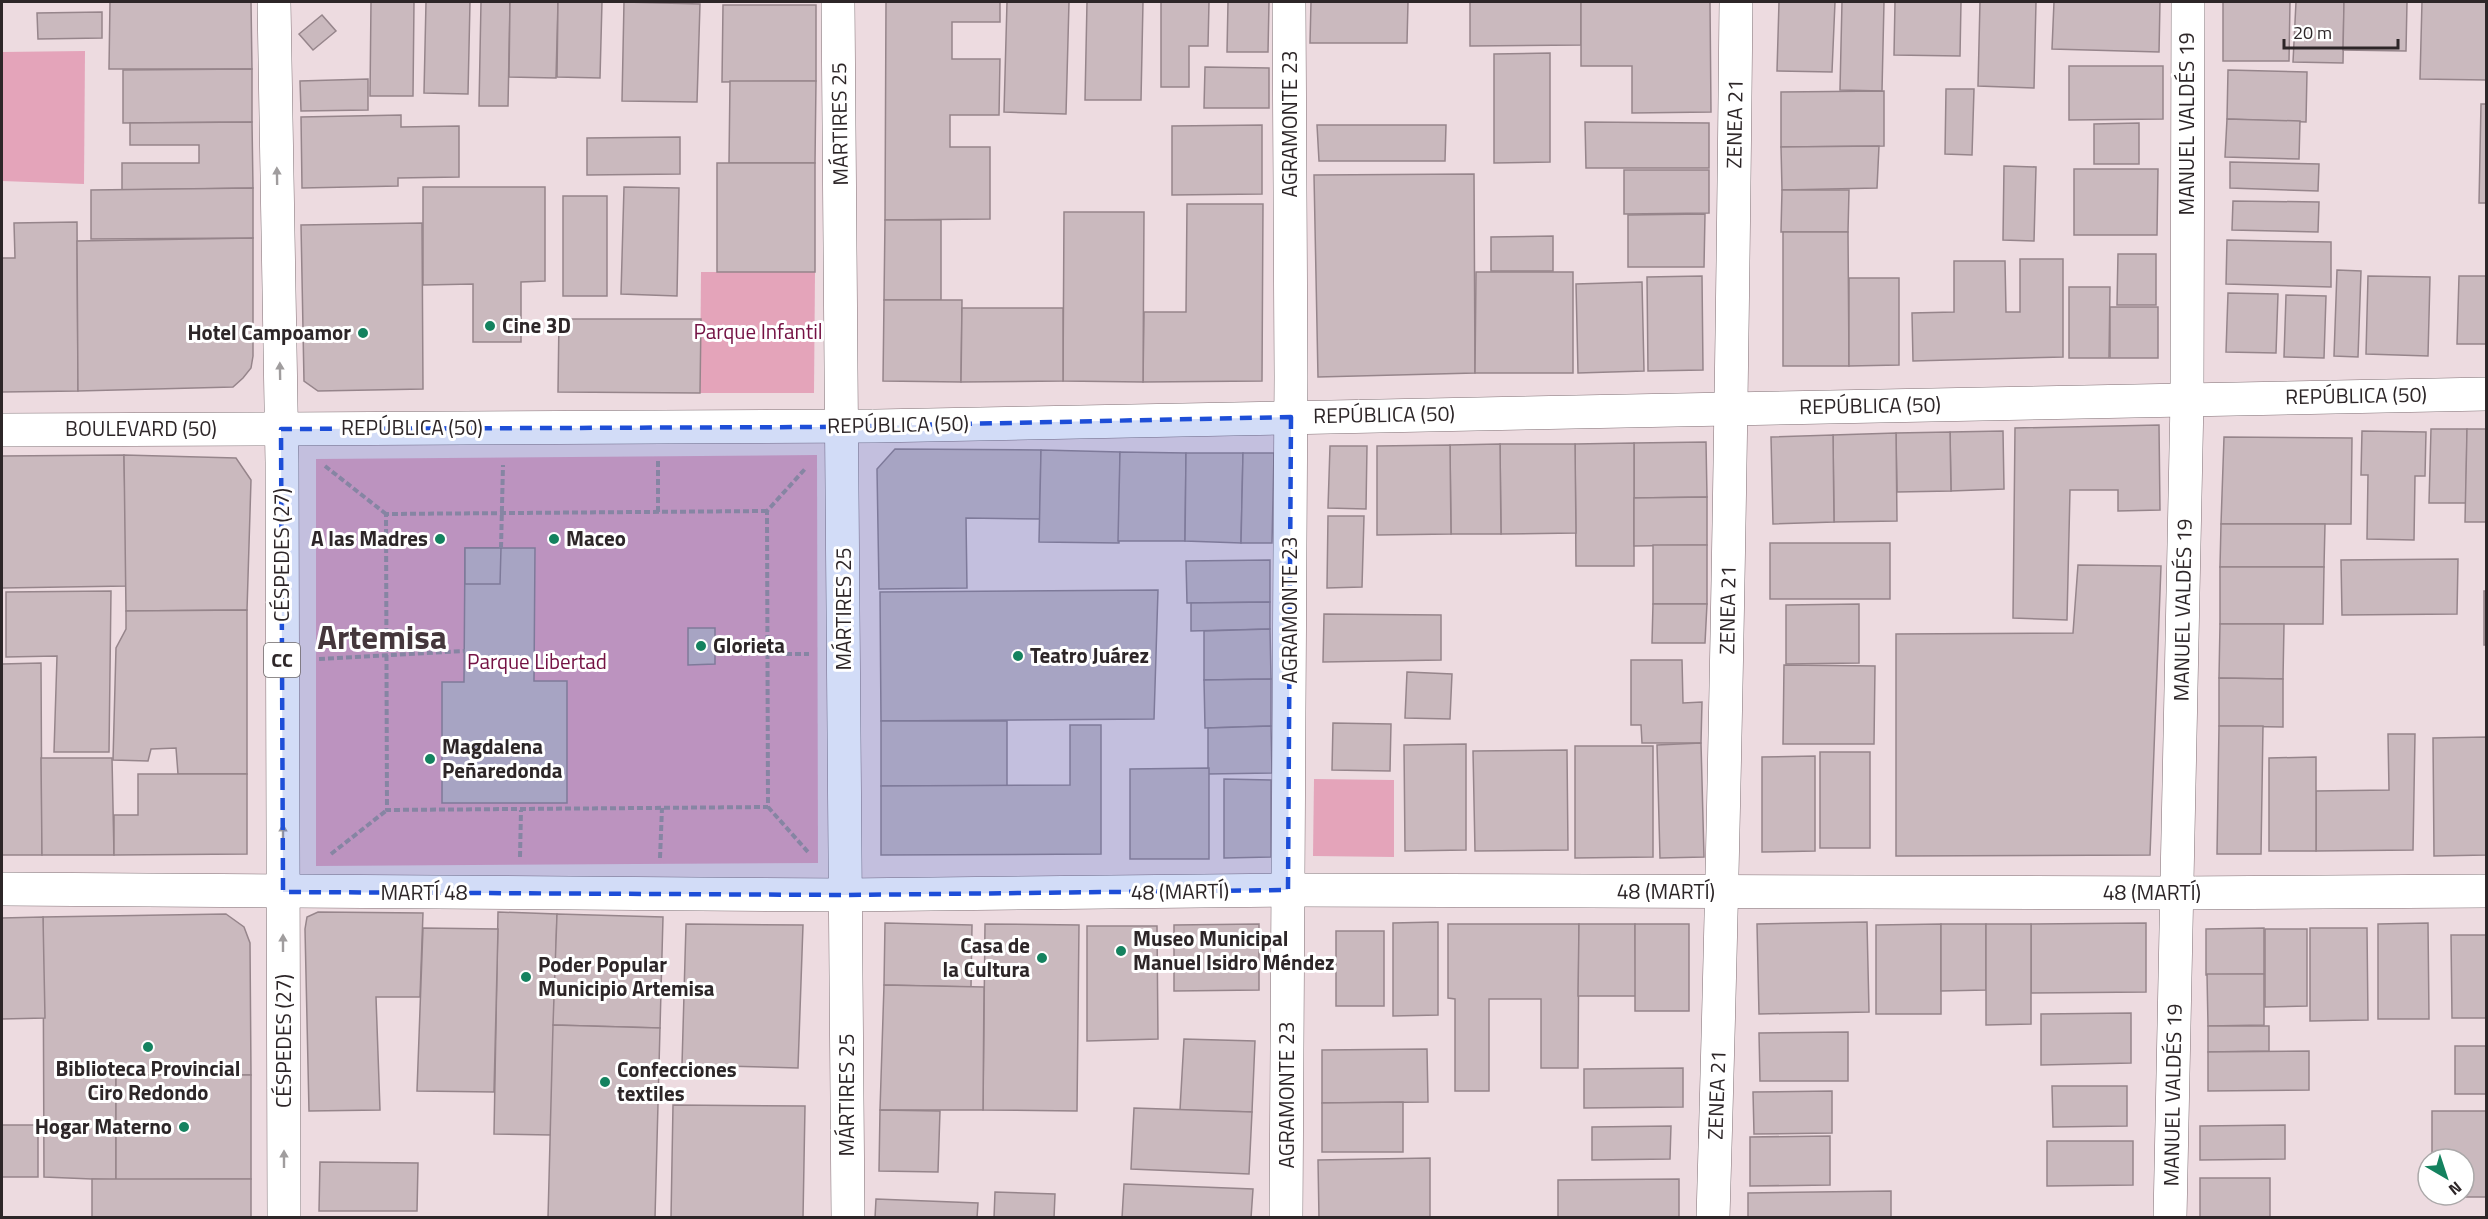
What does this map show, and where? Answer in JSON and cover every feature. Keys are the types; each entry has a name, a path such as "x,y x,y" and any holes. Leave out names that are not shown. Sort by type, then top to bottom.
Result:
{"street":[{"name":"CÉSPEDES (27)","path":"274,2 281,429 284,1218"},
{"name":"MÁRTIRES 25","path":"838,2 848,1218"},
{"name":"AGRAMONTE 23","path":"1286,1218 1291,417 1289,2"},
{"name":"ZENEA 21","path":"1713,1218 1723,892 1732,408 1736,2"},
{"name":"MANUEL VALDÉS 19","path":"2170,1218 2187,400 2188,2"},
{"name":"REPÚBLICA (50)","path":"281,429 843,426 2487,394"},
{"name":"BOULEVARD (50)","path":"2,430 281,429"},
{"name":"MARTÍ 48","path":"2,889 846,895"},
{"name":"48 (MARTÍ)","path":"846,895 1288,890 2177,893 2487,891"}],"path":[{"path":"501,548 504,428"},
{"path":"651,458 658,458 658,512"},
{"path":"316,459 386,514 767,511"},
{"path":"810,463 767,511 768,807 811,855"},
{"path":"386,514 387,810"},
{"path":"316,667 317,651"},
{"path":"317,659 465,651"},
{"path":"283,892 387,810 768,807"},
{"path":"658,894 662,808"},
{"path":"519,865 521,810"}],"highlighted area":[{"path":"1291,417 1288,890 846,895 283,892 281,429 819,427"}],"green space":[{"path":"85,51 84,184 2,181 2,52"},
{"name":"Parque Infantil","path":"701,272 815,272 814,393 700,393"},
{"name":"Parque Libertad","path":"817,455 818,863 316,866 316,459"},
{"path":"1314,779 1394,780 1394,857 1313,856"}],"building":[{"path":"110,2 251,2 252,69 109,69"},
{"path":"371,2 414,2 413,96 370,96"},
{"path":"426,2 470,2 468,94 424,93"},
{"path":"481,2 510,2 508,106 479,106"},
{"path":"510,2 558,2 556,78 509,77"},
{"path":"558,2 602,2 600,78 557,77"},
{"path":"624,2 700,4 697,102 622,101"},
{"path":"886,2 1000,2 1000,22 952,22 952,59 1000,59 999,115 950,115 950,147 990,147 990,219 885,220"},
{"path":"1007,2 1069,2 1066,114 1004,112"},
{"path":"1087,2 1143,2 1141,100 1085,100"},
{"path":"1161,2 1209,2 1208,46 1189,46 1189,87 1161,87"},
{"path":"1228,2 1269,2 1268,52 1227,52"},
{"path":"1311,2 1408,2 1407,43 1310,43"},
{"path":"1470,2 1581,2 1581,45 1470,46"},
{"path":"1581,2 1710,2 1711,112 1632,113 1632,66 1581,66"},
{"path":"1779,2 1835,2 1832,72 1777,71"},
{"path":"1842,2 1884,2 1882,91 1840,90"},
{"path":"1895,2 1961,2 1960,56 1894,55"},
{"path":"1980,2 2036,2 2034,88 1978,86"},
{"path":"2054,2 2160,2 2159,52 2052,49"},
{"path":"2223,2 2290,2 2289,61 2223,61"},
{"path":"2296,2 2344,2 2343,63 2293,62"},
{"path":"2344,2 2407,2 2406,51 2343,50"},
{"path":"2422,2 2486,2 2486,80 2420,79"},
{"path":"723,5 816,5 816,81 722,82"},
{"path":"102,12 102,38 38,39 37,13"},
{"path":"322,15 336,31 313,50 299,34"},
{"path":"1550,53 1550,162 1494,163 1494,54"},
{"path":"2069,66 2163,66 2163,119 2069,120"},
{"path":"1205,67 1269,68 1269,108 1204,108"},
{"path":"252,69 252,122 123,123 123,70"},
{"path":"2228,70 2307,72 2306,122 2227,119"},
{"path":"368,79 368,110 301,111 300,81"},
{"path":"730,81 816,81 815,163 729,163"},
{"path":"1946,89 1974,89 1972,155 1945,154"},
{"path":"1884,91 1884,146 1781,147 1781,92"},
{"path":"2481,104 2486,104 2486,203 2479,203"},
{"path":"401,115 401,127 459,126 459,177 398,178 398,186 302,188 301,117"},
{"path":"2227,119 2300,121 2299,159 2225,157"},
{"path":"252,122 253,188 122,190 122,163 199,163 199,145 130,145 130,123"},
{"path":"1585,122 1709,123 1709,168 1586,168"},
{"path":"2139,123 2139,164 2094,164 2094,124"},
{"path":"1262,125 1262,194 1172,195 1172,126"},
{"path":"1317,125 1446,125 1445,161 1319,161"},
{"path":"680,137 680,174 587,175 587,138"},
{"path":"1879,146 1877,188 1782,190 1781,147"},
{"path":"2230,162 2319,164 2318,191 2230,188"},
{"path":"717,163 815,163 815,272 717,272"},
{"path":"2004,166 2036,167 2034,241 2003,240"},
{"path":"2074,169 2158,169 2157,235 2074,235"},
{"path":"1624,170 1709,170 1709,213 1624,214"},
{"path":"1474,174 1475,373 1318,377 1314,175"},
{"path":"423,187 545,187 545,281 521,282 521,342 473,342 473,284 423,285"},
{"path":"624,187 679,188 677,296 621,294"},
{"path":"253,188 253,238 91,239 91,190"},
{"path":"1782,190 1849,190 1848,232 1781,232"},
{"path":"563,196 607,196 607,296 563,296"},
{"path":"2233,201 2319,202 2318,232 2232,230"},
{"path":"1187,204 1263,204 1262,381 1143,382 1144,312 1186,312"},
{"path":"1064,212 1144,212 1143,382 1063,381"},
{"path":"1705,214 1704,267 1628,267 1628,215"},
{"path":"885,220 941,220 941,300 884,300"},
{"path":"77,222 78,391 2,392 2,258 15,258 14,223"},
{"name":"Hotel Campoamor","path":"422,223 423,389 318,391 304,381 301,225"},
{"path":"1783,232 1848,232 1849,366 1783,366"},
{"path":"1553,236 1553,271 1491,271 1491,237"},
{"path":"253,238 253,356 251,368 233,387 78,391 77,241"},
{"path":"2227,240 2331,242 2331,287 2226,284"},
{"path":"2118,254 2156,254 2156,305 2117,305"},
{"path":"2020,259 2063,259 2063,357 1913,361 1912,313 1954,312 1954,261 2005,261 2006,312 2020,312"},
{"path":"2337,270 2361,271 2358,357 2334,356"},
{"path":"1476,272 1573,272 1573,373 1475,373"},
{"path":"1702,276 1703,370 1648,371 1647,277"},
{"path":"2368,276 2430,277 2428,356 2366,354"},
{"path":"2459,276 2486,276 2486,344 2457,344"},
{"path":"1849,278 1899,278 1899,365 1849,366"},
{"path":"1642,282 1644,371 1578,373 1576,284"},
{"path":"2069,287 2110,287 2109,358 2069,358"},
{"path":"2228,293 2278,294 2276,353 2226,352"},
{"path":"2286,295 2326,296 2324,358 2284,357"},
{"path":"884,300 962,300 961,382 883,381"},
{"path":"2110,307 2158,307 2158,358 2110,358"},
{"path":"962,308 1063,308 1063,381 961,382"},
{"path":"559,319 701,319 700,393 558,392"},
{"path":"2159,425 2160,510 2118,511 2118,490 2070,490 2067,620 2013,618 2015,428"},
{"path":"2431,429 2467,429 2466,503 2429,503"},
{"path":"2467,429 2486,429 2486,522 2465,522"},
{"path":"2003,431 2004,489 1951,491 1950,432"},
{"path":"2362,431 2426,432 2425,476 2415,476 2414,540 2367,539 2368,475 2361,475"},
{"path":"1950,432 1951,491 1897,492 1896,433"},
{"path":"1896,433 1897,521 1834,522 1833,435"},
{"path":"1833,435 1834,522 1773,524 1771,437"},
{"path":"2224,437 2352,438 2351,524 2221,524"},
{"path":"1706,442 1707,497 1634,498 1634,443"},
{"path":"1634,443 1634,566 1576,566 1575,444"},
{"path":"1500,444 1575,444 1576,533 1501,534"},
{"path":"1500,444 1501,534 1451,534 1450,445"},
{"path":"1450,445 1451,534 1377,535 1377,446"},
{"path":"1330,446 1367,446 1366,509 1328,508"},
{"path":"895,449 1041,450 1040,519 966,518 967,588 879,589 877,469"},
{"path":"1041,450 1120,452 1119,543 1039,542"},
{"path":"1120,452 1186,453 1185,541 1118,541"},
{"path":"1186,453 1243,453 1241,543 1185,541"},
{"path":"1243,453 1274,453 1272,543 1241,543"},
{"path":"124,455 127,586 2,588 2,456"},
{"path":"124,455 236,458 251,480 247,610 126,611"},
{"path":"1707,497 1707,545 1634,546 1634,498"},
{"path":"1328,516 1364,516 1362,587 1327,588"},
{"path":"2221,524 2325,524 2324,567 2220,567"},
{"path":"1770,543 1890,543 1890,599 1770,599"},
{"path":"1653,545 1707,545 1707,604 1653,604"},
{"path":"465,548 535,548 534,681 567,681 567,803 442,803 442,682 464,682"},
{"path":"465,548 501,548 500,584 465,584"},
{"path":"2458,559 2457,614 2342,615 2341,560"},
{"path":"1270,560 1270,602 1187,603 1186,561"},
{"path":"2078,565 2161,566 2150,855 1896,856 1896,634 2073,633"},
{"path":"2220,567 2324,567 2323,624 2220,624"},
{"name":"Teatro Juárez","path":"1158,590 1154,719 881,721 880,592"},
{"path":"111,591 109,752 54,752 57,656 6,657 6,592"},
{"path":"2484,591 2486,591 2486,645 2484,645"},
{"path":"1270,602 1270,629 1191,631 1191,603"},
{"path":"1653,604 1707,604 1705,643 1652,643"},
{"path":"1859,604 1859,663 1786,664 1786,605"},
{"path":"247,610 247,774 178,774 176,748 151,749 148,761 113,760 116,648 126,629 126,611"},
{"path":"1324,614 1441,615 1441,660 1323,662"},
{"path":"2220,624 2284,624 2283,679 2219,678"},
{"name":"Glorieta","path":"688,628 715,628 715,664 688,665"},
{"path":"1270,629 1271,679 1204,680 1204,631"},
{"path":"1631,660 1682,660 1683,703 1702,702 1701,743 1642,743 1641,725 1631,725"},
{"path":"41,663 42,855 2,855 2,664"},
{"path":"1784,665 1875,666 1874,744 1783,744"},
{"path":"1407,672 1452,674 1450,719 1405,718"},
{"path":"2219,678 2283,679 2283,727 2219,726"},
{"path":"1271,679 1271,726 1205,728 1204,680"},
{"path":"881,721 1007,721 1007,786 881,786"},
{"path":"1333,723 1391,724 1390,771 1332,770"},
{"path":"1070,725 1101,725 1101,854 881,855 881,786 1070,785"},
{"path":"1271,726 1272,773 1208,774 1208,728"},
{"path":"2219,726 2263,726 2261,854 2217,854"},
{"path":"2388,734 2415,734 2413,850 2316,851 2316,791 2389,790"},
{"path":"2486,737 2486,855 2434,856 2433,738"},
{"path":"1701,743 1704,857 1660,858 1657,745"},
{"path":"1466,744 1466,850 1405,851 1404,745"},
{"path":"1575,746 1653,746 1653,857 1575,858"},
{"path":"1567,750 1568,850 1475,851 1473,751"},
{"path":"1820,752 1870,752 1870,848 1820,848"},
{"path":"1815,756 1815,851 1762,852 1762,757"},
{"path":"2316,757 2316,851 2269,851 2269,758"},
{"path":"41,758 112,758 114,855 42,855"},
{"path":"1209,768 1209,859 1130,859 1130,769"},
{"path":"138,774 247,774 247,854 114,855 114,815 138,815"},
{"path":"1224,779 1271,780 1271,857 1224,858"},
{"path":"318,912 423,913 420,997 376,997 380,1110 309,1111 305,929 307,917"},
{"name":"Poder Popular Municipio Artemisa","path":"498,912 557,914 551,1135 494,1134"},
{"name":"Biblioteca Provincial Ciro Redondo","path":"226,914 244,927 250,943 251,1075 116,1075 116,1180 44,1177 43,917"},
{"path":"557,914 663,917 660,1028 553,1025"},
{"path":"43,917 45,1018 2,1019 2,918"},
{"path":"1438,922 1438,1015 1393,1016 1393,923"},
{"path":"1867,922 1869,1012 1759,1014 1757,924"},
{"path":"885,923 972,925 971,987 884,985"},
{"path":"2146,923 2146,992 2031,993 2031,924"},
{"path":"2428,923 2429,1019 2378,1019 2378,924"},
{"path":"686,924 803,925 798,1068 682,1065"},
{"path":"985,924 1079,925 1077,1111 983,1110"},
{"path":"1259,924 1259,990 1174,991 1174,925"},
{"path":"1448,924 1579,924 1578,1068 1541,1068 1541,999 1489,999 1489,1091 1455,1091 1455,999 1448,998"},
{"path":"1579,924 1635,924 1636,996 1578,996"},
{"path":"1635,924 1689,924 1689,1011 1635,1011"},
{"path":"1941,924 1941,1014 1876,1014 1876,925"},
{"path":"1941,924 1986,924 1986,990 1941,991"},
{"path":"1986,924 2031,924 2031,1024 1986,1025"},
{"path":"1087,926 1157,926 1158,1039 1087,1041"},
{"path":"423,928 498,929 494,1092 417,1091"},
{"path":"2264,928 2264,974 2206,975 2206,929"},
{"path":"2310,928 2367,928 2368,1020 2310,1021"},
{"path":"2265,929 2307,929 2307,1006 2265,1007"},
{"path":"1336,931 1384,931 1384,1006 1336,1006"},
{"path":"2451,935 2486,935 2486,1018 2452,1018"},
{"path":"2207,974 2264,974 2264,1025 2208,1026"},
{"path":"884,985 984,987 983,1110 880,1110"},
{"path":"2131,1013 2131,1063 2041,1065 2041,1014"},
{"name":"Confecciones textiles","path":"553,1025 660,1028 655,1218 548,1218"},
{"path":"2208,1026 2269,1026 2269,1051 2208,1052"},
{"path":"1848,1032 1848,1081 1760,1081 1759,1033"},
{"path":"1184,1039 1255,1041 1252,1112 1180,1110"},
{"path":"2455,1046 2486,1046 2486,1094 2455,1094"},
{"path":"1427,1049 1428,1102 1322,1103 1322,1050"},
{"path":"2309,1051 2309,1090 2208,1091 2208,1052"},
{"path":"1683,1068 1683,1107 1584,1108 1584,1069"},
{"name":"Hogar Materno","path":"116,1075 251,1075 251,1179 116,1180"},
{"path":"2052,1086 2127,1086 2127,1126 2053,1127"},
{"path":"1832,1091 1832,1133 1754,1134 1753,1092"},
{"path":"1403,1102 1403,1152 1322,1152 1322,1103"},
{"path":"673,1105 805,1106 803,1218 671,1218"},
{"path":"1134,1108 1252,1112 1249,1174 1131,1169"},
{"path":"880,1110 940,1111 938,1172 879,1171"},
{"path":"2432,1111 2486,1111 2486,1197 2476,1197 2476,1147 2432,1147"},
{"path":"2,1125 38,1125 38,1177 2,1177"},
{"path":"2285,1125 2285,1159 2200,1160 2200,1126"},
{"path":"1671,1126 1670,1159 1592,1160 1592,1127"},
{"path":"1830,1136 1830,1185 1750,1186 1750,1137"},
{"path":"2047,1141 2133,1141 2133,1185 2047,1186"},
{"path":"1430,1158 1430,1218 1319,1218 1318,1160"},
{"path":"320,1162 418,1163 417,1211 319,1211"},
{"path":"2200,1178 2270,1178 2270,1218 2200,1218"},
{"path":"92,1179 251,1179 251,1218 92,1218"},
{"path":"1679,1179 1679,1218 1558,1218 1558,1180"},
{"path":"1124,1184 1253,1189 1251,1218 1122,1218"},
{"path":"1891,1191 1891,1218 1748,1218 1748,1193"},
{"path":"995,1192 1055,1194 1054,1218 994,1218"},
{"path":"876,1199 978,1203 977,1218 875,1218"}],"place":[{"name":"Cine 3D","path":"490,326"},
{"name":"Hotel Campoamor","path":"363,333"},
{"name":"A las Madres","path":"440,539"},
{"name":"Maceo","path":"554,539"},
{"name":"Glorieta","path":"701,646"},
{"name":"Teatro Juárez","path":"1018,656"},
{"name":"Magdalena Peñaredonda","path":"430,759"},
{"name":"Museo Municipal Manuel Isidro Méndez","path":"1121,951"},
{"name":"Casa de la Cultura","path":"1042,958"},
{"name":"Poder Popular Municipio Artemisa","path":"526,977"},
{"name":"Biblioteca Provincial Ciro Redondo","path":"148,1047"},
{"name":"Confecciones textiles","path":"605,1082"},
{"name":"Hogar Materno","path":"184,1127"}],"district":[{"name":"Artemisa","path":"382,637"}]}
